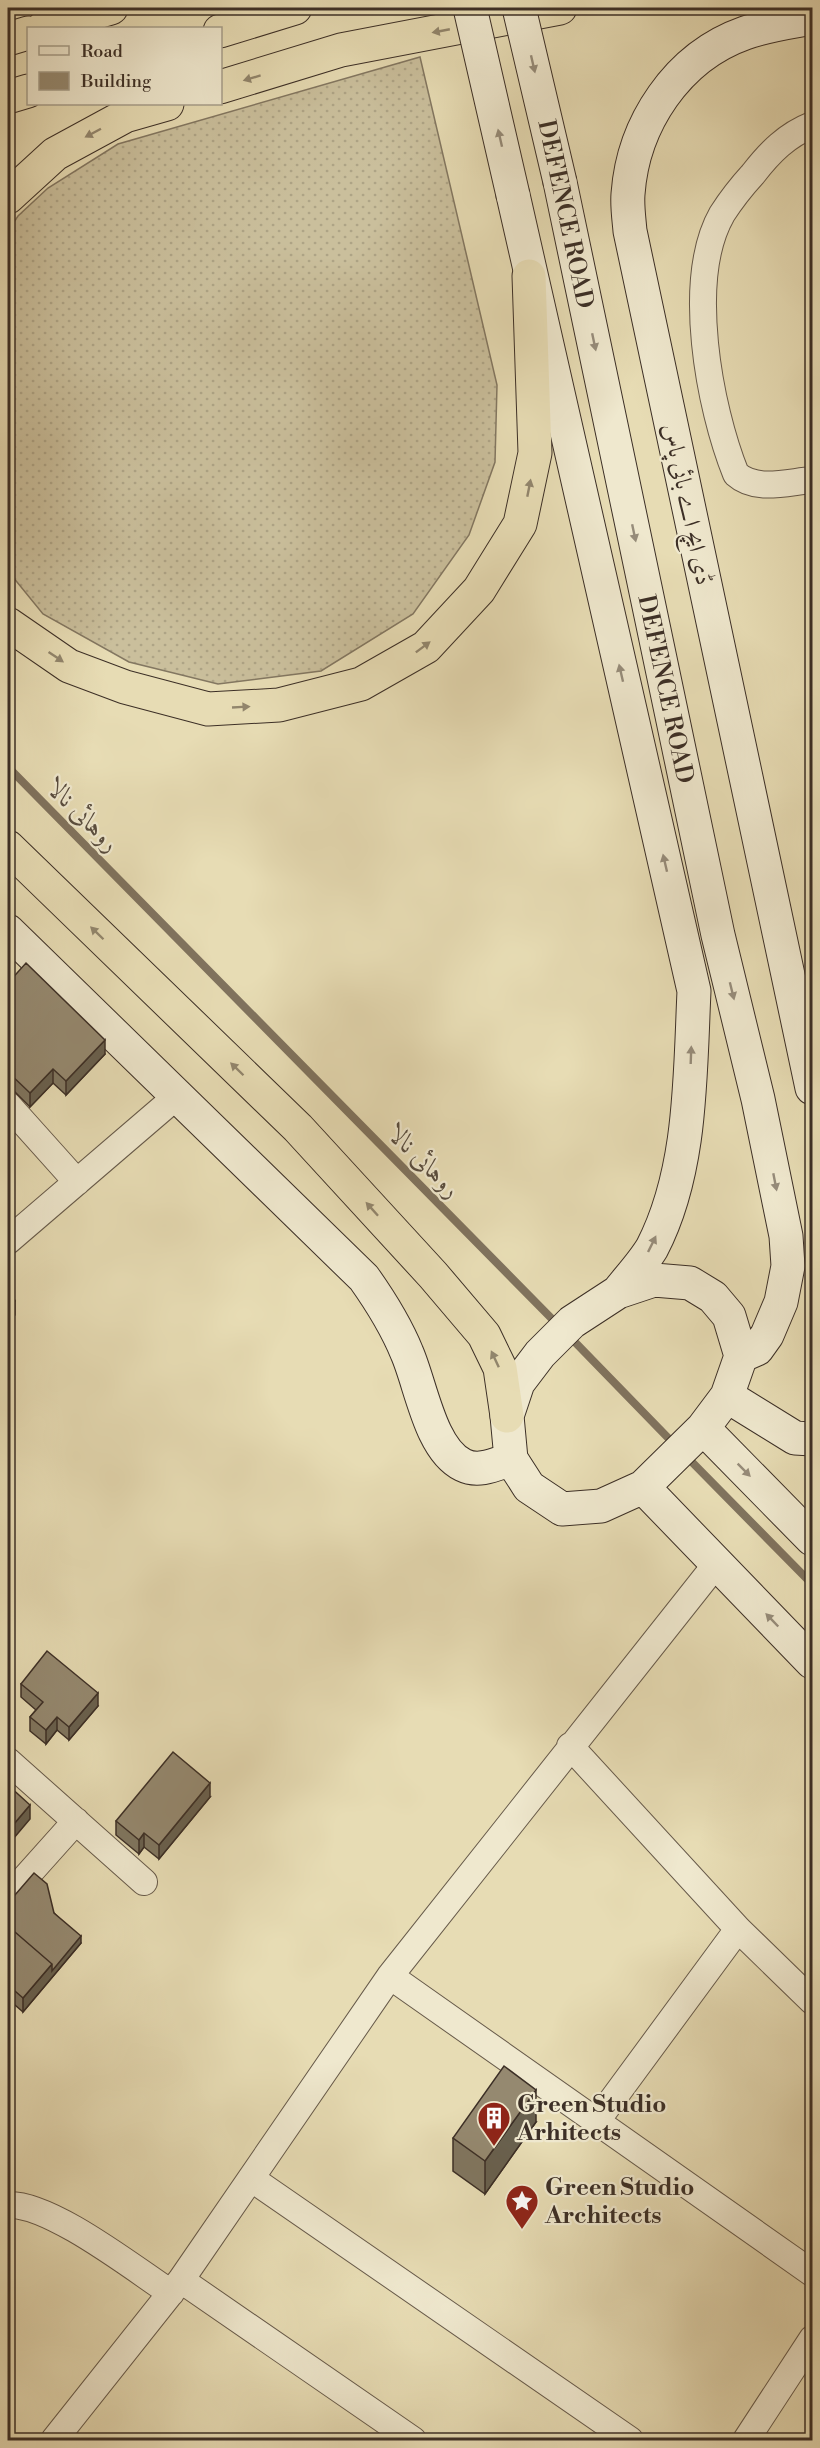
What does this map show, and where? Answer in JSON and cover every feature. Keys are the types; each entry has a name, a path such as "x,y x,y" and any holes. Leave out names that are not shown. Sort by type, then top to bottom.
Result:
{"highway":[{"path":"46,27 111,8"},
{"path":"222,30 295,8"},
{"path":"222,86 341,50 561,8"},
{"path":"8,39 27,33"},
{"path":"8,97 27,91"},
{"path":"8,197 55,154 125,116 164,105"},
{"path":"8,624 69,666 125,687 208,709 279,705 361,684 426,647 479,590 520,524 535,453 529,276"},
{"path":"8,847 298,1128 433,1275 484,1335 500,1368 507,1416"}],"main road":[{"name":"DEFENCE ROAD","path":"470,8 529,276 694,991 688,1117 671,1200 651,1248 618,1292"},
{"name":"DEFENCE ROAD","path":"519,8 560,182 718,935 758,1098 786,1236 788,1266 781,1302 767,1335 757,1349 741,1356"},
{"name":"ڈی ایچ اے بائی پاس","path":"813,18 744,33 716,46 686,69 663,93 646,123 633,157 627,196 630,231 813,1088"},
{"path":"8,931 364,1278 388,1312 408,1354 436,1436 452,1458 465,1466 482,1469 511,1459"},
{"path":"654,1280 690,1283 713,1297 729,1316 741,1356 727,1396 703,1428 643,1487 601,1506 562,1509 529,1487 511,1459 507,1416 519,1383 540,1354 572,1322 618,1292 654,1280"},
{"path":"727,1396 795,1438 813,1439"},
{"path":"703,1428 813,1539"},
{"path":"643,1487 813,1662"}],"street":[{"path":"813,125 799,130 774,148 722,215 711,243 702,318 711,379 736,474 744,480 759,485 813,480"},
{"path":"8,1241 177,1096"},
{"path":"8,1105 77,1182"},
{"path":"54,2440 176,2286 252,2180 390,1976 717,1563"},
{"path":"570,1746 738,1929 813,2001"},
{"path":"8,1761 144,1882"},
{"path":"8,1897 76,1821"},
{"path":"596,2122 738,1929"},
{"path":"390,1976 813,2273"},
{"path":"252,2180 630,2440"},
{"path":"8,2205 36,2209 63,2222 176,2286 413,2440"},
{"path":"746,2440 813,2339"}],"shaded area":[{"path":"420,57 497,385 495,462 469,535 413,614 321,671 218,684 129,662 43,614 8,571 8,231 18,216 48,188 118,144"}],"building":[{"path":"26,963 105,1040 66,1081 53,1069 30,1093 8,1072 8,983"},
{"path":"8,1293 15,1301 8,1308"},
{"path":"47,1651 98,1693 69,1727 57,1717 46,1730 30,1717 43,1702 21,1684"},
{"path":"173,1752 210,1783 159,1845 144,1833 139,1840 116,1821"},
{"path":"8,1785 30,1805 8,1831"},
{"path":"34,1873 47,1884 54,1913 81,1936 52,1971 52,1964 8,1926 8,1903"},
{"path":"8,1926 52,1964 23,1998 8,1985"},
{"path":"504,2066 536,2090 485,2161 453,2138"}],"waterway":[{"name":"روہائی نالا","path":"8,767 560,1327"},
{"name":"روہائی نالا","path":"569,1336 675,1445"},
{"name":"روہائی نالا","path":"684,1454 812,1584"}],"place":[{"name":"Green Studio Arhitects","path":"494,2147"},
{"name":"Green Studio Architects","path":"522,2230"}]}
